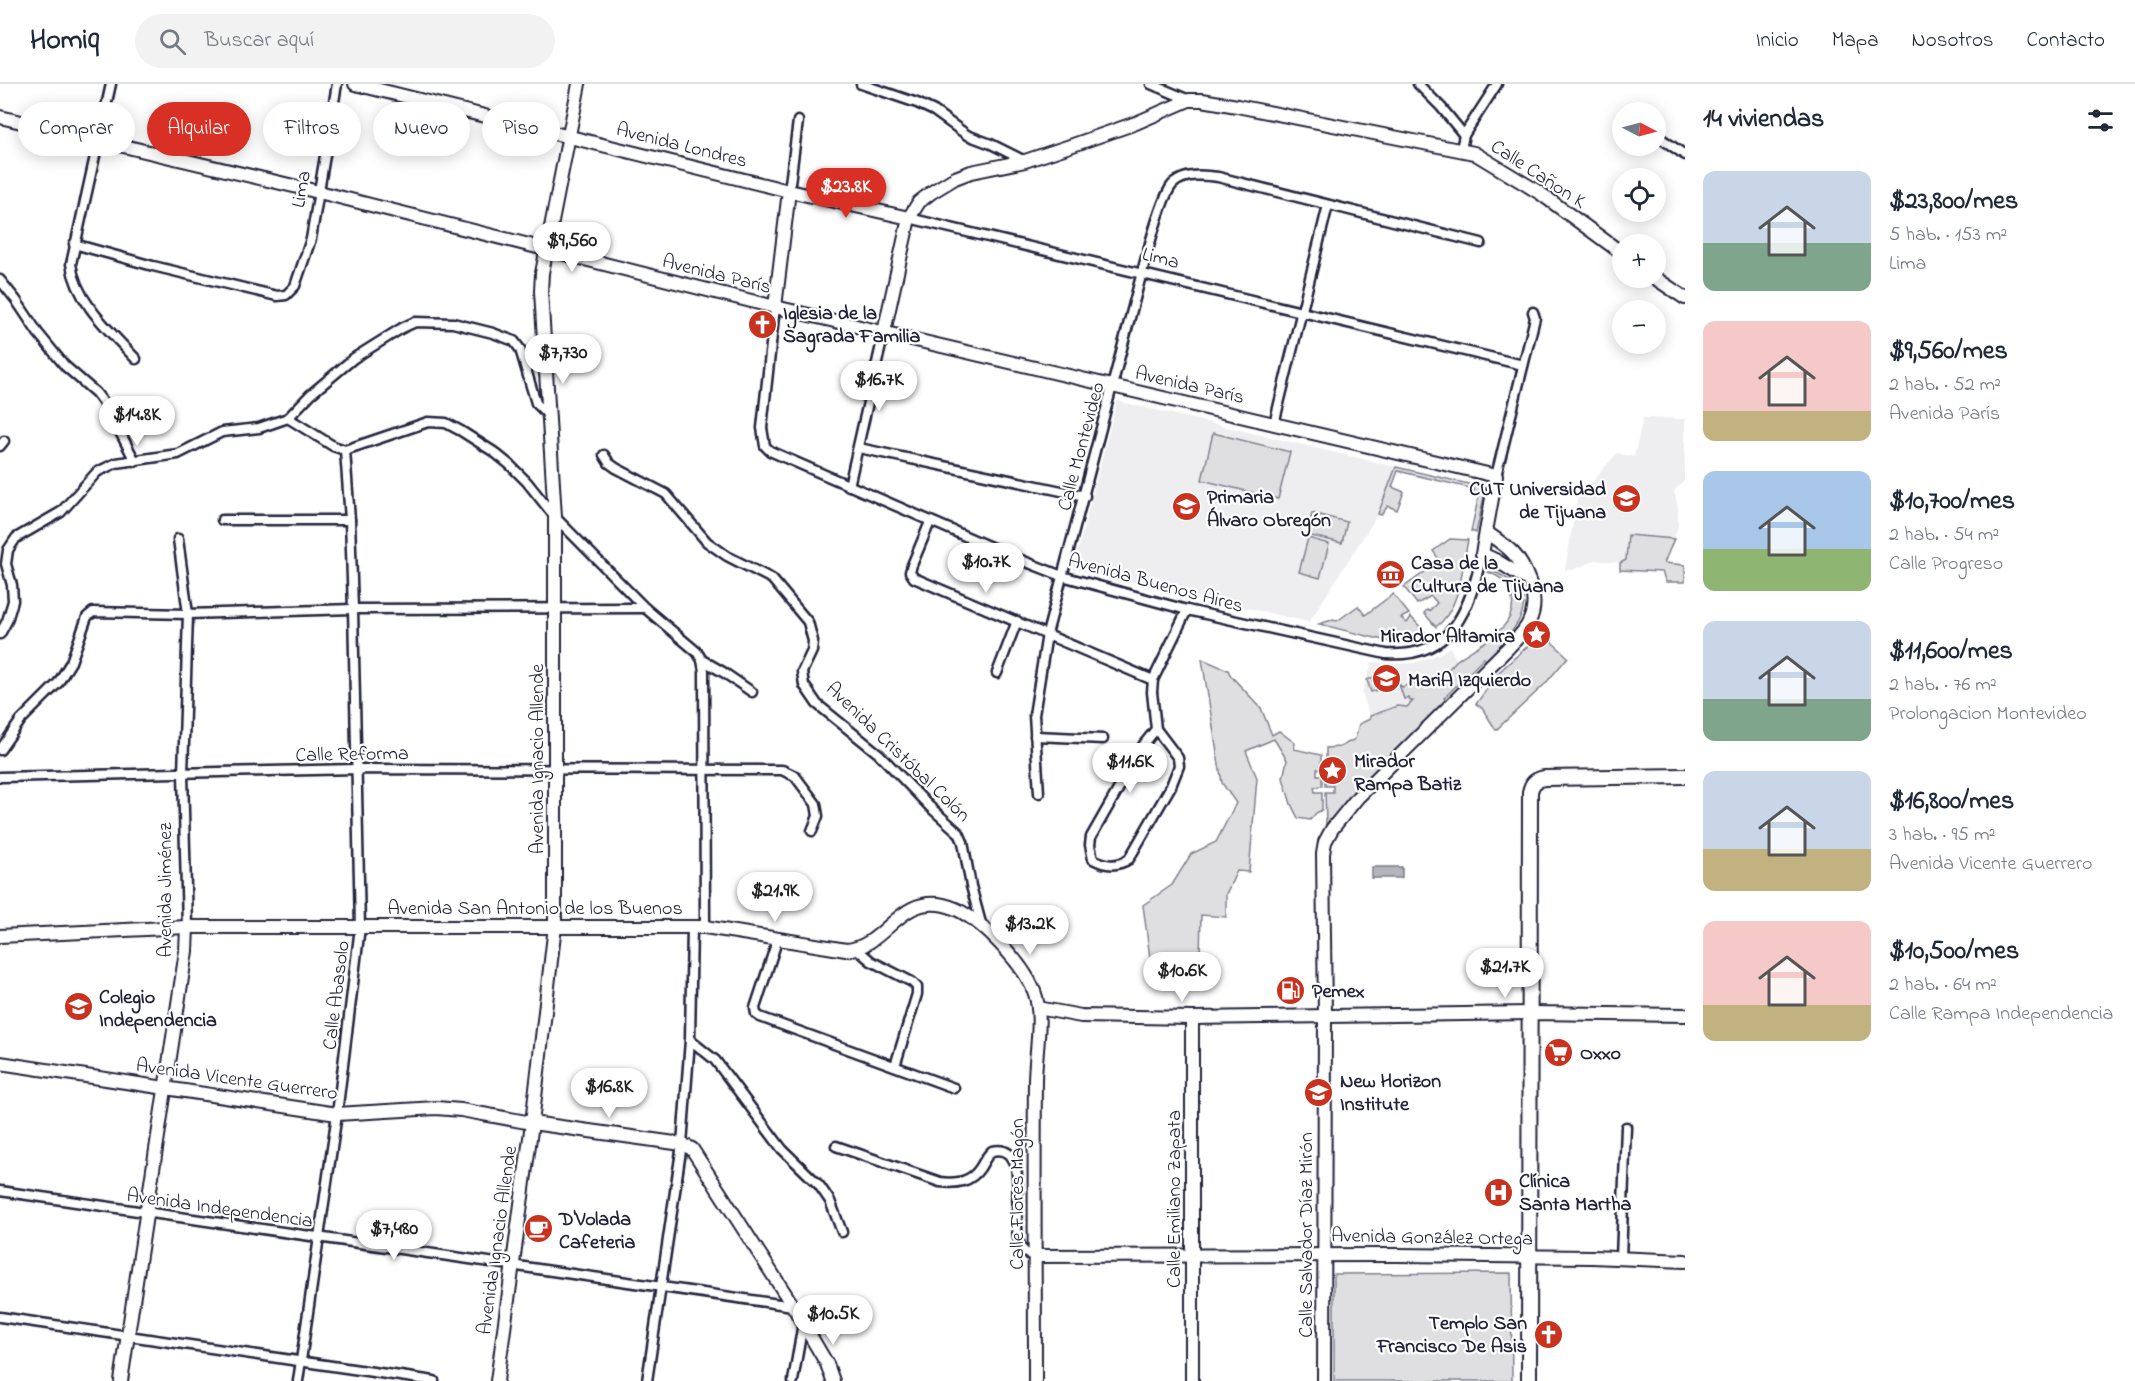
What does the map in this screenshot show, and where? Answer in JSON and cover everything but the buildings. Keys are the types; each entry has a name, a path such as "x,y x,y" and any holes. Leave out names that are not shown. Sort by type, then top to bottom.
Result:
{"main road":[{"name":"Avenida Londres","path":"355,84 789,191"},
{"name":"Avenida Ignacio Allende","path":"497,1381 532,1124 555,926 555,517 541,291 579,84"},
{"path":"884,332 909,218 919,202 955,178 971,172 1025,161 1136,123 1189,100"},
{"name":"Calle Cañon K","path":"1189,100 1237,106 1474,153 1540,193 1612,246"},
{"name":"Avenida París","path":"0,117 18,121"},
{"name":"Avenida París","path":"135,150 319,192 775,307 1496,476"},
{"path":"775,307 789,191"},
{"name":"Lima","path":"789,191 909,218"},
{"path":"1666,285 1685,298"},
{"path":"1496,476 1482,554 1528,580"},
{"name":"Calle Salvador Díaz Mirón","path":"1324,1381 1323,854 1325,842 1332,829 1358,797 1509,648 1528,624 1534,598 1524,567 1509,548 1486,532"},
{"path":"1529,1381 1530,792 1532,784 1544,778 1685,776"},
{"path":"858,950 872,942 906,911 918,906 945,905 958,909 982,927 1011,956 1034,991 1038,1008 1081,1016 1192,1018 1530,1013 1685,1015"},
{"name":"Avenida San Antonio de los Buenos","path":"0,936 187,927 692,926 778,938 835,949 858,950"},
{"name":"Avenida Jiménez","path":"121,1381 186,951 187,927"},
{"name":"Calle Flores Magón","path":"1035,1381 1035,1079 1038,1008"},
{"name":"Calle Emiliano Zapata","path":"1192,1018 1192,1381"},
{"name":"Avenida Vicente Guerrero","path":"0,1063 337,1114 436,1108 461,1110 532,1124 682,1144"},
{"path":"682,1144 692,1149 793,1306 827,1365 832,1381"},
{"name":"Avenida González Ortega","path":"1035,1256 1324,1255 1621,1258 1685,1261"}],"street":[{"path":"107,102 111,84"},
{"name":"Lima","path":"75,244 153,266 277,296 286,295 295,286 311,239 337,84"},
{"path":"861,84 917,103 934,111 967,135 1025,161"},
{"path":"1151,84 1189,100"},
{"path":"1418,84 1464,135"},
{"path":"1461,149 1464,135 1497,84"},
{"path":"789,191 798,121"},
{"path":"1666,142 1685,155"},
{"path":"94,156 70,264 77,288 99,318 136,359"},
{"name":"Calle Montevideo","path":"1039,793 1035,736 1036,698 1047,634 1142,272 1169,191 1174,184 1187,177 1202,175 1328,205"},
{"path":"1274,424 1328,205 1481,243"},
{"name":"Lima","path":"909,218 1524,365"},
{"path":"0,280 65,366 96,393 108,409 135,461"},
{"name":"Avenida Buenos Aires","path":"775,307 762,428 765,446 770,451 930,522 1062,576 1187,610 1386,654 1401,655 1418,652 1443,639 1458,625 1467,608 1477,579 1482,554"},
{"path":"1496,476 1535,318 1533,312"},
{"path":"0,634 13,601 12,585 6,564 8,550 16,538 61,512 97,472 116,463 178,454 222,432 259,428 288,418 354,358 415,322 453,323 514,341 520,349 536,402 550,418"},
{"path":"849,486 884,332"},
{"path":"288,418 333,446 345,450 428,422 446,423 494,452 510,465 555,517 645,608 697,652 702,660 704,671 705,927"},
{"path":"859,448 1085,496"},
{"name":"Calle Abasolo","path":"298,1381 337,1114 360,927 353,609 345,450"},
{"name":"Avenida Cristóbal Colón","path":"604,455 616,468 666,494 708,542 720,551 772,579 808,622 813,641 812,651 802,672 804,685 817,704 879,754 930,807 959,833 982,927"},
{"path":"222,520 350,520"},
{"path":"930,522 912,566 911,575 915,578 1153,680"},
{"name":"Avenida Jiménez","path":"178,539 188,614 183,774 187,927"},
{"path":"0,750 21,720 58,683 71,662 87,617 93,612 188,614 353,609 645,608"},
{"path":"1156,729 1144,744 1091,837 1093,859 1101,863 1115,865 1129,859 1176,775 1178,758 1156,729 1152,692 1153,680 1187,610"},
{"path":"997,673 1017,621"},
{"path":"702,660 752,692"},
{"path":"1035,736 1103,739"},
{"name":"Calle Reforma","path":"0,777 357,769 705,769 789,772 795,776 816,804 818,816 812,831"},
{"path":"646,1381 682,1144 690,1040 692,926"},
{"path":"778,938 755,1008 756,1014 954,1088"},
{"path":"858,950 871,961 912,982 916,987 917,994 895,1066"},
{"path":"690,1040 715,1060 782,1149 819,1185 830,1201 842,1232"},
{"path":"1621,1258 1626,1127"},
{"path":"836,1146 951,1184 975,1175 992,1151 1012,1156 1018,1174 1016,1220 1021,1247 1024,1252 1035,1256"},
{"name":"Avenida Independencia","path":"0,1191 146,1214 793,1306"},
{"path":"0,1317 434,1381"},
{"path":"793,1381 803,1323"}],"shaded area":[{"name":"Primaria Álvaro Obregón","path":"1117,401 1396,467 1378,514 1309,622 1073,569"},
{"name":"CUT Universidad de Tijuana","path":"1643,418 1685,419 1685,480 1674,491 1678,507 1678,527 1663,564 1626,560 1620,563 1595,560 1573,570 1565,570 1579,488 1586,489 1617,453 1634,457"},
{"path":"1213,433 1290,452 1278,499 1202,480"},
{"path":"1396,467 1486,488 1476,533 1471,531 1479,495 1474,493 1474,489 1398,471 1392,487 1404,492 1397,510 1388,506 1381,515 1378,514"},
{"path":"1312,513 1347,522 1342,543 1307,535"},
{"path":"1628,535 1674,539 1664,563 1685,565 1685,582 1666,582 1662,572 1620,570 1620,563 1626,560"},
{"path":"1308,538 1329,544 1320,578 1299,572"},
{"path":"1450,539 1468,540 1456,599 1444,619 1436,627 1424,613 1437,603 1431,596 1417,604 1404,587 1440,561 1433,551"},
{"path":"1489,570 1508,579 1519,589 1523,600 1522,612 1517,624 1498,648 1486,660 1484,658 1444,698 1446,701 1326,824 1325,792 1333,792 1333,786 1325,786 1325,775 1336,773 1336,769 1326,769 1326,748 1340,747 1355,739 1359,724 1370,719 1370,716 1397,706 1407,707 1413,701 1410,701 1409,697 1404,699 1399,684 1402,687 1441,674 1456,661 1494,636 1509,619 1512,598 1509,589 1501,579 1488,572"},
{"path":"1393,594 1409,614 1401,618 1407,623 1411,617 1427,634 1414,640 1391,642 1319,624 1332,620 1337,621 1358,606 1365,615"},
{"path":"1542,633 1568,657 1545,684 1496,730 1482,708 1476,704 1499,672"},
{"path":"1450,647 1457,661 1407,707 1397,706 1370,716 1362,693 1372,662 1414,663 1439,654"},
{"path":"1202,659 1228,670 1261,708 1272,735 1279,731 1295,743 1294,749 1321,755 1321,769 1317,769 1317,775 1322,775 1322,786 1314,787 1315,792 1322,792 1322,810 1310,820 1298,818 1283,778 1287,760 1274,739 1246,751 1257,778 1249,872 1237,871 1226,894 1226,917 1201,915 1200,956 1150,958 1143,905 1172,885 1191,854 1216,842 1236,803 1222,783"},
{"path":"1391,672 1395,684 1371,692 1367,680"},
{"path":"1372,867 1402,867 1402,877 1372,878"},
{"path":"1511,1273 1512,1381 1334,1381 1334,1274"}],"place":[{"name":"Iglesia de la Sagrada Familia","path":"762,324"},
{"name":"CUT Universidad de Tijuana","path":"1627,499"},
{"name":"Primaria Álvaro Obregón","path":"1186,507"},
{"name":"Casa de la Cultura de Tijuana","path":"1390,574"},
{"name":"Mirador Altamira","path":"1536,635"},
{"name":"MariA Izquierdo","path":"1387,679"},
{"name":"Mirador Rampa Batiz","path":"1333,771"},
{"name":"Pemex","path":"1291,990"},
{"name":"Colegio Independencia","path":"78,1007"},
{"name":"Oxxo","path":"1559,1052"},
{"name":"New Horizon Institute","path":"1319,1092"},
{"name":"Clínica Santa Martha","path":"1498,1192"},
{"name":"D'Volada Cafeteria","path":"538,1229"},
{"name":"Templo San Francisco De Asis","path":"1548,1334"}]}
